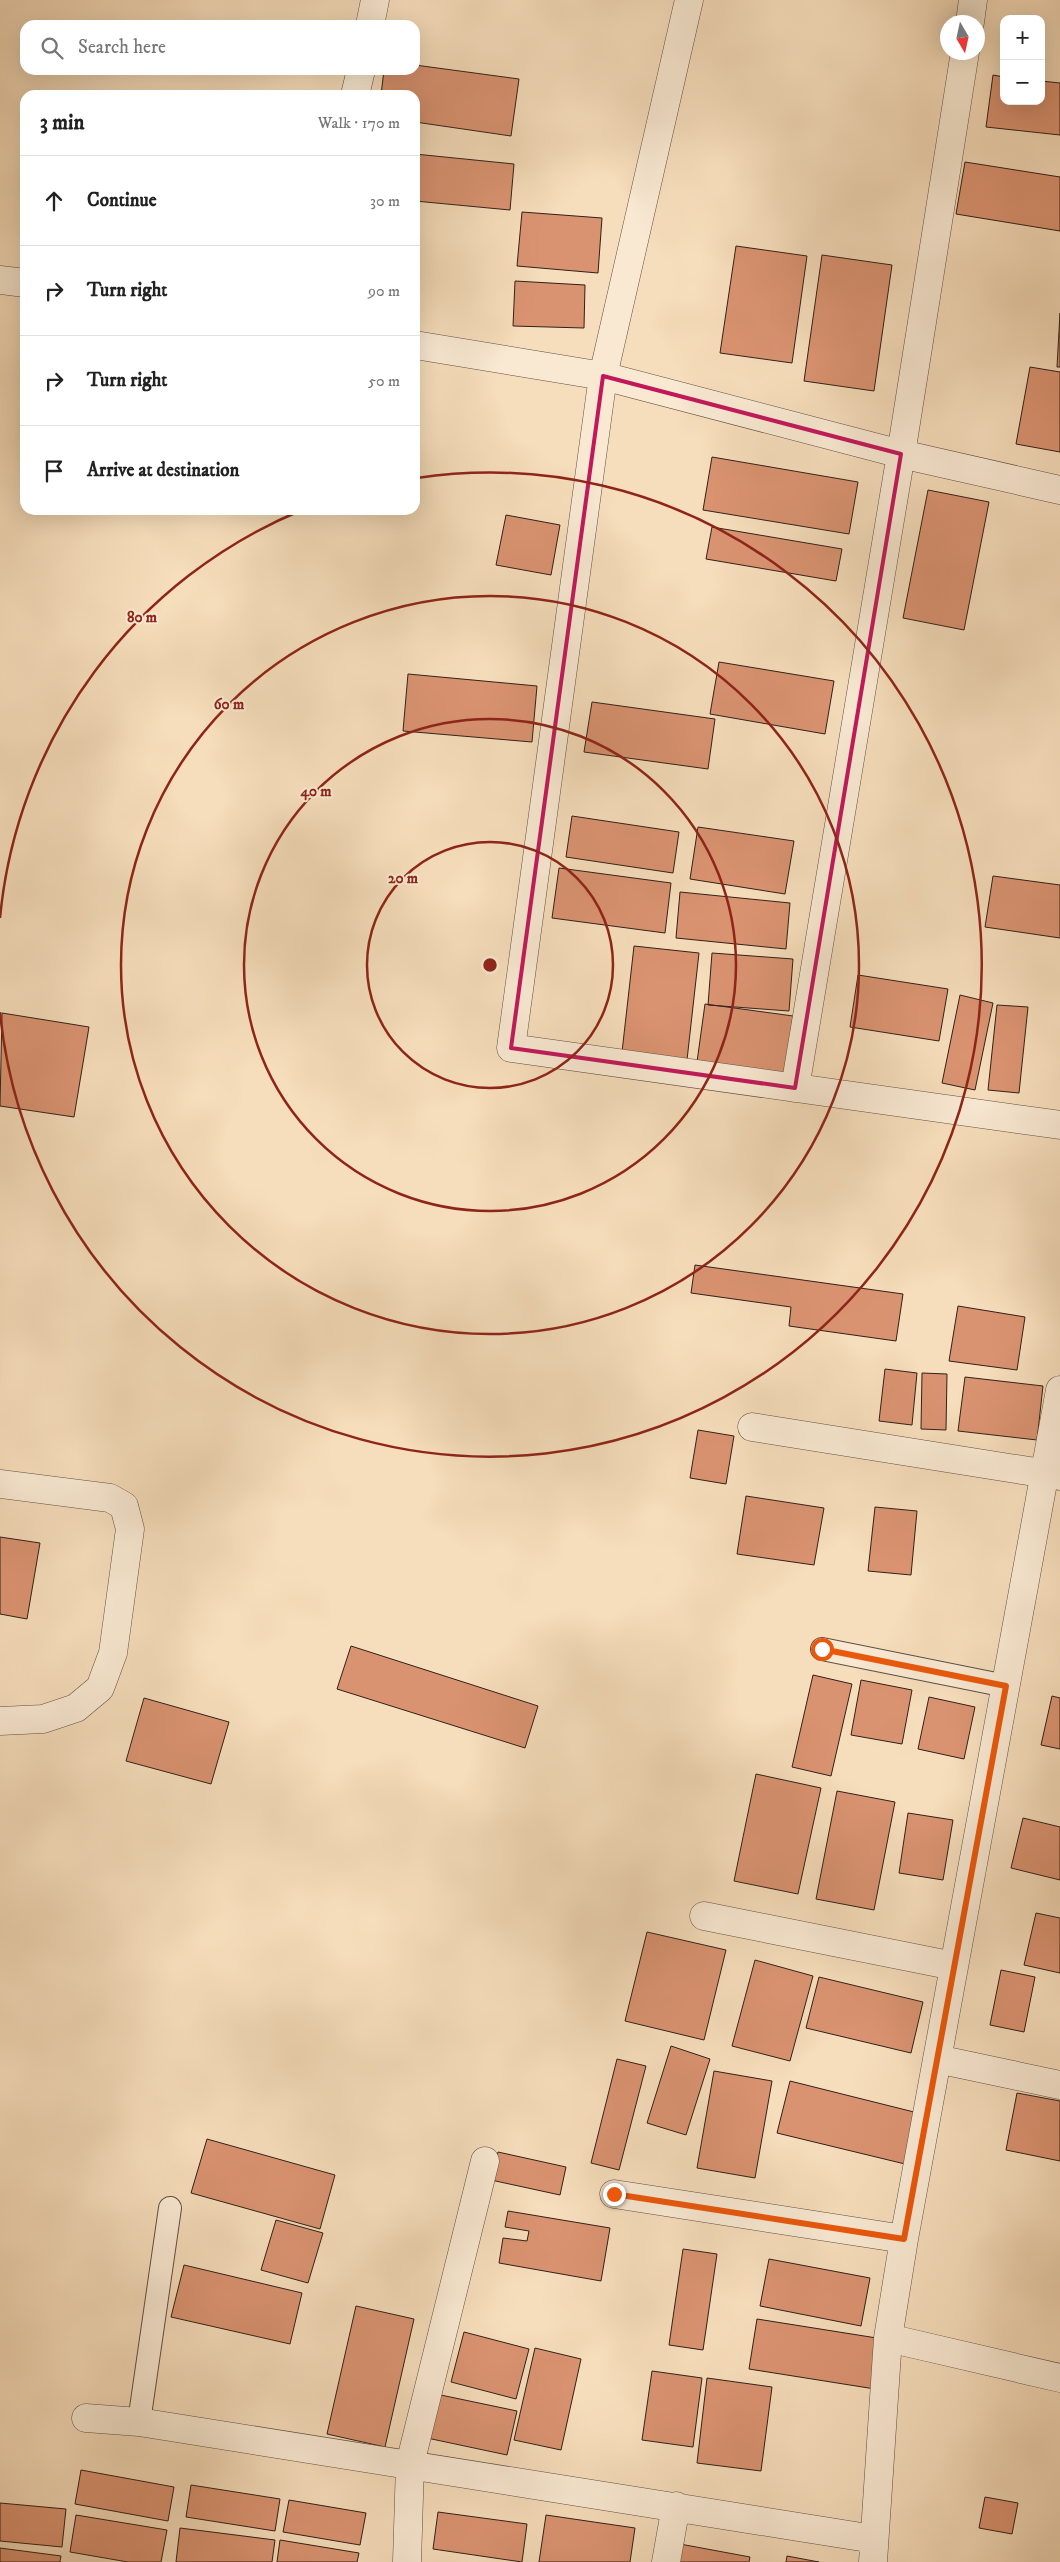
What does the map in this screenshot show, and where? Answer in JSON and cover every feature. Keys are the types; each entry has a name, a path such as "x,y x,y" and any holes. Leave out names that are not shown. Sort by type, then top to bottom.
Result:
{"street":[{"path":"371,20 376,0"},
{"path":"689,0 603,376 510,1048 1060,1125"},
{"path":"971,15 973,0"},
{"path":"795,1088 901,454 964,60"},
{"path":"356,90 360,75"},
{"path":"0,280 20,282"},
{"path":"420,346 603,376 901,454 1060,490"},
{"path":"86,2418 139,2422 676,2506 873,2551 888,2338 904,2239 1006,1686 1053,1474 1060,1390"},
{"path":"752,1426 1053,1474"},
{"path":"0,1484 110,1498 124,1506 130,1529 112,1653 100,1688 76,1708 43,1719 0,1721"},
{"path":"704,1916 954,1966"},
{"path":"937,2059 1060,2085"},
{"path":"407,2562 410,2464 485,2160"},
{"path":"614,2194 904,2239"},
{"path":"888,2338 1060,2378"},
{"path":"666,2562 676,2506"}],"lane":[{"path":"822,1649 1006,1686"},
{"path":"139,2422 170,2208"}],"highlighted area":[{"path":"603,376 901,454 795,1088 511,1048"}],"building":[{"path":"420,66 519,79 511,136 420,123 420,90 382,90 383,75 420,75"},
{"path":"993,75 1000,76 1000,105 1045,105 1045,81 1060,83 1060,135 986,127"},
{"path":"420,155 514,164 510,210 420,201"},
{"path":"965,162 1060,177 1060,231 956,214"},
{"path":"522,212 602,218 598,273 517,266"},
{"path":"736,246 807,256 792,363 720,353"},
{"path":"822,255 892,265 874,391 804,381"},
{"path":"515,281 585,285 584,328 513,326"},
{"path":"1060,313 1060,367 1057,367"},
{"path":"1030,367 1060,372 1060,452 1016,444"},
{"path":"712,457 858,482 849,534 703,510"},
{"path":"928,490 989,502 964,630 903,618"},
{"path":"506,515 560,525 551,575 496,565"},
{"path":"712,527 842,549 836,581 706,559"},
{"path":"719,662 834,681 825,734 710,714"},
{"path":"408,674 537,686 532,742 403,731"},
{"path":"592,702 715,719 708,769 584,752"},
{"path":"572,816 679,832 673,873 566,857"},
{"path":"698,827 794,841 785,894 690,879"},
{"path":"559,868 671,883 665,933 552,918"},
{"path":"993,876 1060,885 1060,938 985,927"},
{"path":"680,892 790,903 786,949 676,938"},
{"path":"634,946 699,953 687,1060 622,1052"},
{"path":"712,953 793,959 789,1011 708,1005"},
{"path":"858,975 948,989 939,1041 850,1027"},
{"path":"960,995 993,1003 975,1090 942,1083"},
{"path":"705,1004 793,1016 785,1074 697,1062"},
{"path":"997,1005 1028,1007 1019,1093 988,1090"},
{"path":"2,1013 89,1027 74,1117 0,1106"},
{"path":"695,1265 903,1294 896,1341 789,1326 791,1307 691,1293"},
{"path":"958,1306 1025,1317 1017,1370 949,1361"},
{"path":"885,1369 917,1373 912,1425 879,1421"},
{"path":"922,1373 947,1374 946,1430 921,1429"},
{"path":"965,1377 1043,1386 1037,1440 958,1431"},
{"path":"698,1430 734,1436 726,1484 690,1478"},
{"path":"746,1496 824,1508 814,1565 737,1554"},
{"path":"875,1507 917,1511 911,1575 868,1571"},
{"path":"0,1537 40,1543 27,1619 0,1614"},
{"path":"351,1646 538,1706 525,1748 337,1689"},
{"path":"813,1675 852,1684 831,1776 792,1767"},
{"path":"861,1680 912,1690 902,1744 851,1735"},
{"path":"1052,1696 1060,1698 1060,1749 1041,1745"},
{"path":"929,1697 975,1707 964,1759 918,1749"},
{"path":"144,1698 229,1722 211,1784 126,1761"},
{"path":"756,1774 821,1788 798,1894 734,1881"},
{"path":"837,1791 895,1802 874,1910 816,1899"},
{"path":"908,1813 953,1820 943,1880 899,1873"},
{"path":"1023,1818 1060,1827 1060,1880 1011,1868"},
{"path":"1036,1913 1060,1918 1060,1973 1024,1965"},
{"path":"647,1932 726,1950 704,2040 625,2021"},
{"path":"755,1960 813,1976 790,2061 732,2046"},
{"path":"1001,1970 1035,1977 1024,2032 990,2025"},
{"path":"819,1977 923,2002 911,2053 806,2028"},
{"path":"671,2046 710,2059 686,2135 647,2123"},
{"path":"617,2059 646,2066 619,2170 591,2163"},
{"path":"714,2071 772,2081 755,2178 697,2168"},
{"path":"790,2081 918,2113 905,2164 777,2133"},
{"path":"1017,2093 1060,2101 1060,2161 1006,2150"},
{"path":"207,2139 335,2175 320,2229 191,2193"},
{"path":"498,2152 566,2167 560,2195 491,2180"},
{"path":"508,2211 610,2228 601,2281 499,2263 503,2238 527,2241 529,2231 505,2227"},
{"path":"276,2220 323,2233 308,2283 261,2270"},
{"path":"683,2249 717,2254 703,2350 669,2345"},
{"path":"769,2259 870,2278 861,2326 760,2306"},
{"path":"184,2265 302,2293 290,2344 171,2317"},
{"path":"356,2306 414,2319 385,2447 327,2434"},
{"path":"757,2319 883,2339 875,2389 749,2369"},
{"path":"464,2332 529,2349 516,2399 451,2382"},
{"path":"535,2348 581,2359 561,2450 514,2440"},
{"path":"652,2371 702,2378 693,2447 642,2440"},
{"path":"707,2378 772,2387 761,2471 697,2463"},
{"path":"436,2394 517,2411 507,2455 427,2438"},
{"path":"81,2470 174,2487 168,2521 75,2504"},
{"path":"191,2485 280,2499 275,2531 186,2517"},
{"path":"985,2497 1018,2503 1012,2534 979,2528"},
{"path":"289,2500 366,2513 360,2545 283,2532"},
{"path":"0,2503 66,2509 62,2547 0,2541"},
{"path":"438,2512 527,2524 522,2562 433,2549"},
{"path":"76,2515 167,2530 161,2562 128,2562 70,2552"},
{"path":"546,2515 635,2528 630,2562 539,2562"},
{"path":"180,2528 275,2540 272,2562 176,2562"},
{"path":"280,2540 359,2553 357,2562 277,2562"},
{"path":"680,2544 750,2557 749,2562 677,2562"},
{"path":"0,2548 61,2556 60,2562 0,2562"},
{"path":"787,2556 819,2562 786,2562"}],"route":[{"path":"614,2194 904,2239 1006,1686 822,1649"}]}
